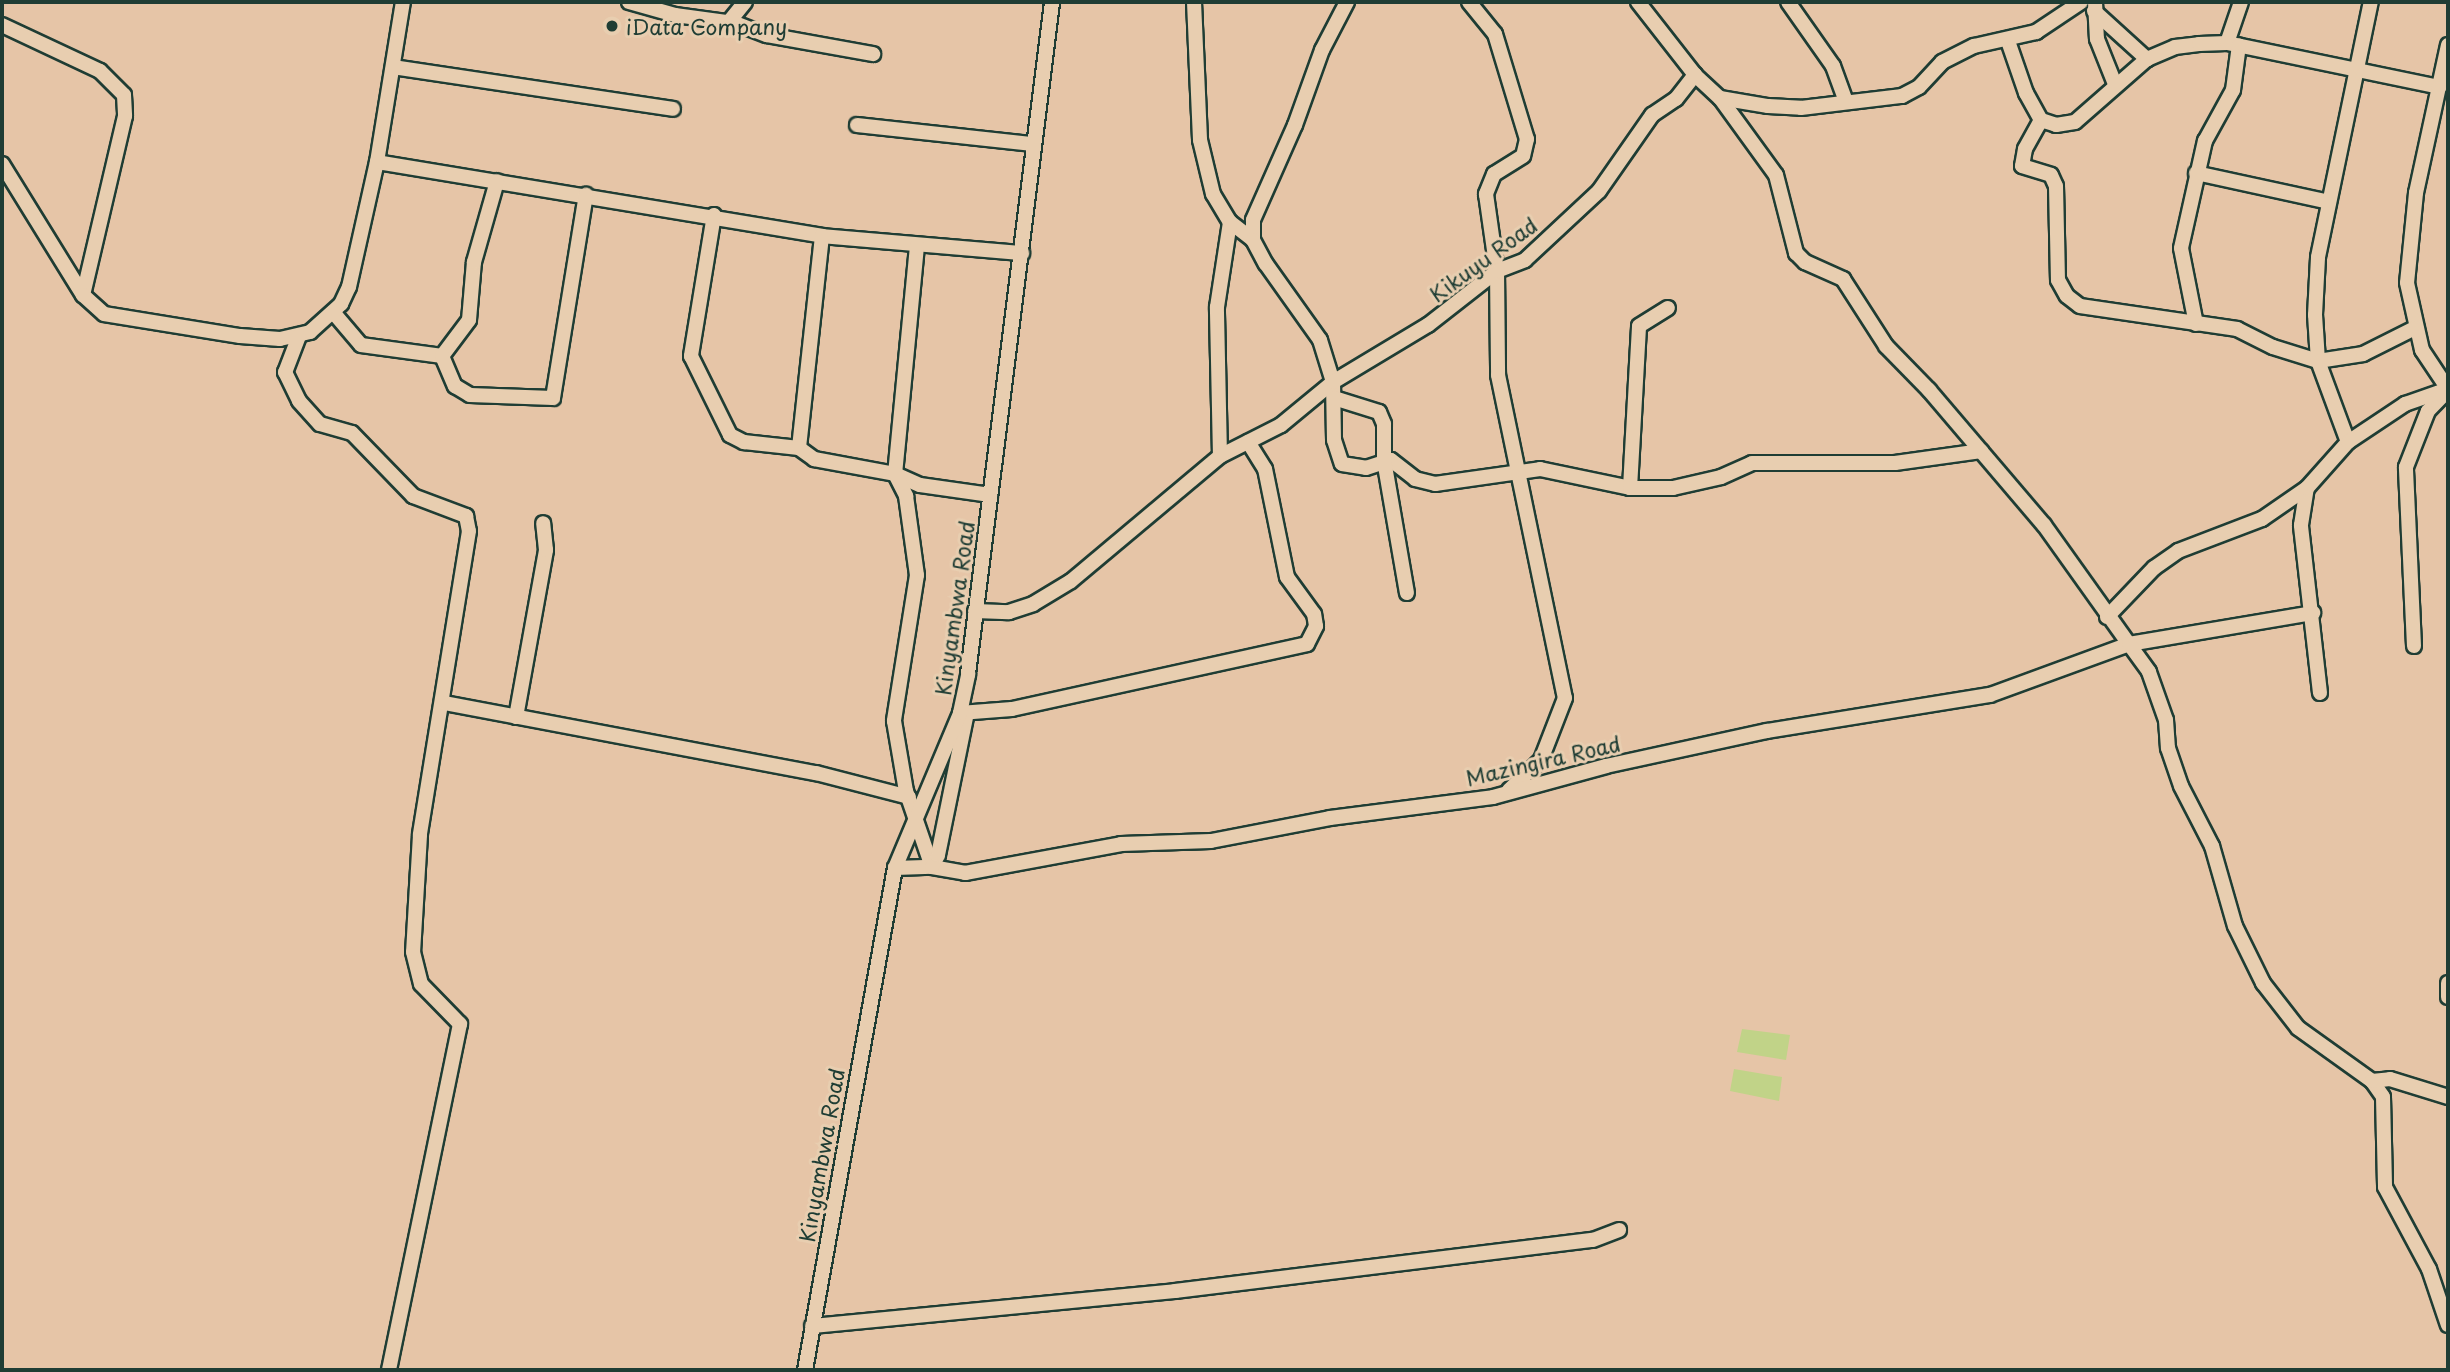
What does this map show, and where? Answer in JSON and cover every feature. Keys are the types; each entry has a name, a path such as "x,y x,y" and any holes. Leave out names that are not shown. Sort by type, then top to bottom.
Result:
{"street":[{"path":"389,1370 460,1024 421,984 413,952 419,835 444,703 469,531 466,516 413,496 352,433 320,424 299,401 285,372 299,336 333,312 349,287 377,162 403,2"},
{"path":"629,2 675,15 728,23 767,35 873,54"},
{"path":"728,23 745,2"},
{"name":"Kinyambwa Road","path":"805,1370 895,868 913,804 963,713 1052,2"},
{"path":"1194,2 1200,140 1213,194 1230,222 1253,240 1286,296 1320,340 1333,382 1335,448 1342,464 1366,468 1384,460 1396,461 1415,479 1435,484 1540,469 1630,488 1674,488 1721,477 1752,463 1895,463 1981,451"},
{"path":"1253,240 1259,201 1347,2"},
{"path":"1469,2 1496,34 1527,139 1524,156 1488,183 1497,271 1498,375 1515,473 1564,698 1541,760 1508,791"},
{"path":"1637,2 1695,75 1720,98 1776,175 1796,253 1805,262 1843,279 1880,339 2044,525 2148,673 2166,720 2168,748 2181,786 2212,846 2235,926 2263,983 2298,1028 2372,1081 2383,1097 2385,1187 2424,1257 2448,1325"},
{"path":"1788,2 1833,66 1846,103"},
{"path":"1720,98 1801,108 1902,96 1919,87 1942,62 1975,46 2008,41 2049,25 2081,2"},
{"path":"2196,324 2181,248 2205,141 2233,90 2233,44 2241,2"},
{"path":"2348,442 2318,361 2318,257 2371,2"},
{"path":"2095,7 2147,60"},
{"path":"2095,7 2097,39 2115,84"},
{"path":"2,25 100,71 124,95 125,116 83,295"},
{"path":"2008,41 2026,93 2041,120 2056,125 2076,122 2115,84 2147,60 2175,47 2233,44 2442,85"},
{"path":"2448,45 2409,245 2407,283 2415,328 2424,355 2448,389"},
{"path":"393,68 673,109"},
{"name":"Kikuyu Road","path":"975,611 1009,612 1033,604 1071,581 1220,456 1281,425 1333,382 1428,325 1497,271 1525,260 1600,191 1652,115 1676,99 1695,75"},
{"path":"2041,120 2025,149 2022,166 2051,175 2056,186 2056,270 2067,296 2080,306 2255,334 2273,347 2318,361 2363,354 2415,328"},
{"path":"857,125 1033,144"},
{"path":"377,162 586,195 688,216 714,215 822,236 1022,253"},
{"path":"2,164 83,295 95,309 117,318 240,336 299,336"},
{"path":"2196,173 2329,202"},
{"path":"442,356 469,320 474,262 497,181"},
{"path":"442,356 455,386 470,395 553,398 586,195"},
{"path":"714,215 691,356 730,435 744,442 799,448 814,459 895,474 920,485 990,495"},
{"path":"1220,456 1217,307 1230,222"},
{"path":"799,448 822,236"},
{"path":"916,246 895,474 906,496 916,568 894,711 913,804 932,867"},
{"path":"1630,488 1636,337 1639,326 1668,308"},
{"path":"333,312 360,345 442,356"},
{"path":"2107,617 2154,568 2178,551 2262,519 2307,488 2348,442 2405,404 2448,389"},
{"path":"2414,646 2406,467 2428,411 2448,389"},
{"path":"1334,398 1379,412 1384,424 1384,460 1407,593"},
{"path":"932,867 945,831 963,713 1012,709 1307,644 1316,626 1314,614 1287,578 1265,469 1248,442"},
{"path":"2307,488 2301,524 2320,693"},
{"path":"516,718 546,551 543,523"},
{"name":"Mazingira Road","path":"895,868 932,867 965,873 1121,844 1211,841 1330,818 1493,797 1508,791 1767,731 1990,695 2129,644 2313,613"},
{"path":"444,703 816,773 913,804"},
{"path":"2448,984 2448,997"},
{"path":"2372,1081 2390,1079 2448,1097"},
{"path":"811,1326 1175,1291 1593,1240 1619,1230"}],"green space":[{"path":"1742,1029 1790,1035 1786,1060 1737,1052"},
{"path":"1734,1069 1782,1077 1779,1101 1730,1091"}],"place":[{"name":"iData Company","path":"612,26"}]}
